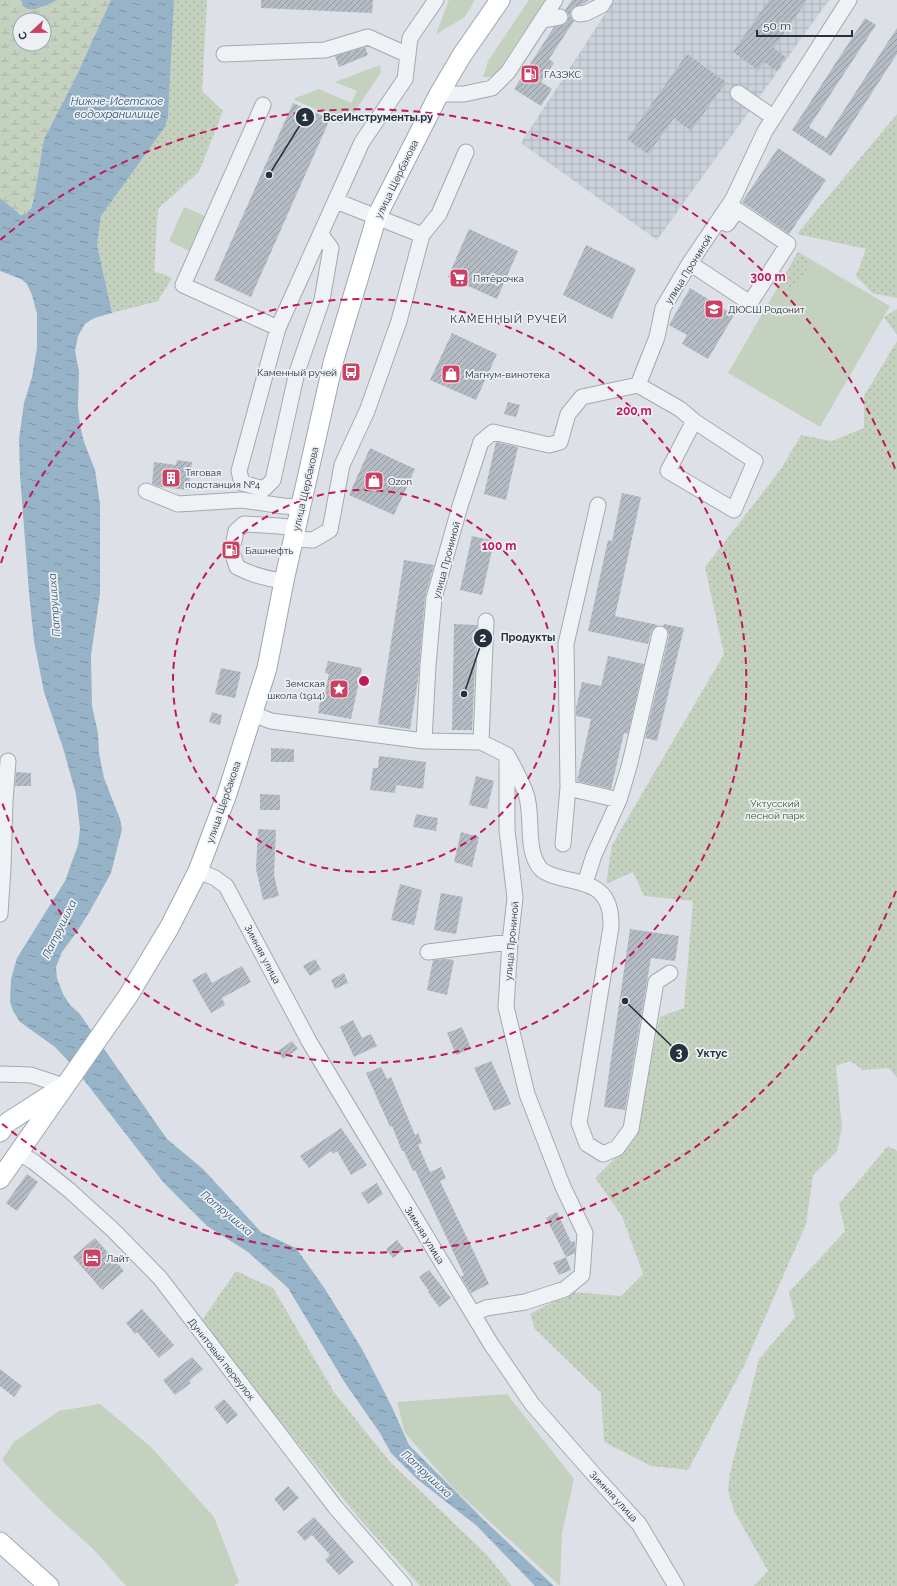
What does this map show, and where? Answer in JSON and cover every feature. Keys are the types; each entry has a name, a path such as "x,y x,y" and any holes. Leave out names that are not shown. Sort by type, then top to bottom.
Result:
{"main road":[{"name":"улица Щербакова","path":"0,1179 128,996 169,928 198,872 228,794 267,668 284,581 333,363 377,216 439,94 462,55 500,0"},
{"name":"улица Щербакова","path":"0,1132 8,1122 69,1081"},
{"path":"0,1542 49,1586"}],"street":[{"path":"321,235 331,248 322,300 298,372 273,480 264,489 242,482 239,471 278,328 362,142 405,79 410,38 436,0"},
{"path":"439,94 464,94 492,88 508,72 555,0"},
{"path":"579,14 586,13 602,5 604,0"},
{"name":"улица Прониной","path":"424,741 428,664 434,598 460,506 481,442 493,432 550,445 560,442 568,414 582,396 638,385 657,337 663,308 693,266 733,199 765,131 848,0"},
{"path":"542,20 560,17"},
{"path":"224,54 325,50 368,37 408,55"},
{"path":"738,93 774,117"},
{"path":"264,105 183,285 278,328"},
{"path":"284,581 268,579 248,573 237,567 234,548 236,530 244,524 279,526 295,534 313,540 330,530 342,465 367,411 399,321 422,234 444,216 466,152"},
{"path":"336,201 422,234"},
{"path":"737,210 788,244 750,303 693,266 737,210"},
{"path":"638,385 680,409 694,421 755,461 734,510 668,470 694,421"},
{"path":"146,491 178,504 242,500 301,507"},
{"path":"563,844 568,788 566,644 598,506"},
{"path":"481,742 486,621"},
{"path":"585,883 594,856 619,800 630,763 660,634"},
{"path":"253,714 271,721 424,741 481,742 507,755 527,795 534,861 543,871 556,877 594,886 604,896 611,913 611,927 579,1123 587,1144 603,1154 617,1148 631,1129 656,982 670,973"},
{"name":"улица Прониной","path":"474,1314 486,1308 525,1302 565,1289 582,1275 586,1233 563,1187 527,1094 506,1007 510,942 515,898 507,830 507,755"},
{"path":"0,914 4,868 5,801 8,761"},
{"path":"568,788 594,790 619,800"},
{"name":"Зимняя улица","path":"198,872 215,878 226,886 310,1043 491,1344 532,1404 639,1524 676,1586"},
{"path":"428,952 510,942"},
{"path":"0,1074 31,1075 69,1081"},
{"name":"Дунитовый переулок","path":"19,1153 34,1162 113,1230 160,1278 336,1508 404,1586"}],"shaded area":[{"path":"614,0 829,0 657,240 521,143"}],"green space":[{"path":"0,0 21,0 21,4 41,8 57,0 111,0 75,79 44,139 34,198 28,213 24,215 17,212 0,198"},
{"path":"174,0 207,0 202,91 223,111 199,172 158,209 154,271 172,278 158,301 112,313 97,244 101,216 165,127 168,118"},
{"path":"449,0 475,0 464,18 436,34"},
{"path":"529,0 545,0 494,77 483,77 488,61"},
{"path":"380,65 381,72 348,122 340,124 338,120 293,99 319,89 351,103 357,91 335,82"},
{"path":"897,114 897,298 872,293 856,276 866,249 797,234"},
{"path":"184,207 205,216 189,251 169,241"},
{"path":"798,252 890,306 820,427 728,373"},
{"path":"798,252 812,260 795,290 781,282"},
{"path":"897,309 897,335 884,317"},
{"name":"Уктусский лесной парк","path":"897,341 897,1078 889,1068 863,1070 850,1061 836,1066 842,1127 837,1151 813,1175 806,1224 743,1368 688,1470 651,1466 604,1442 601,1393 535,1329 530,1314 572,1292 621,1296 643,1274 622,1216 595,1178 635,1138 660,1017 684,1008 693,901 644,896 633,872 606,884 612,845 724,654 705,567 781,469 801,435 832,441 864,428 864,396"},
{"path":"888,1146 897,1151 897,1586 754,1586 768,1571 735,1513 728,1491 730,1473 759,1359 795,1317 789,1292 845,1231 839,1204"},
{"path":"236,1271 273,1288 334,1392 390,1462 486,1554 512,1586 420,1586 358,1517 231,1360 202,1320"},
{"path":"507,1394 574,1479 562,1533 560,1586 453,1488 405,1433 397,1402"},
{"path":"100,1404 152,1448 214,1517 239,1582 234,1586 126,1586 94,1550 46,1506 2,1460 14,1442 59,1411"}],"water":[{"path":"21,0 57,0 37,9 31,9 23,5"},
{"name":"Нижне-Исетское водохранилище","path":"111,0 174,0 168,118 165,127 101,216 97,244 112,313 94,318 85,324 78,336 75,351 79,371 78,407 80,425 84,442 95,470 100,504 100,594 91,655 92,706 98,733 99,753 104,778 120,819 122,829 111,873 90,911 62,952 56,967 57,978 63,994 70,1005 79,1013 167,1139 203,1169 261,1232 296,1248 325,1289 362,1349 391,1405 409,1445 485,1521 554,1586 535,1586 477,1526 417,1479 391,1453 380,1433 345,1383 288,1288 248,1252 207,1226 163,1182 73,1066 55,1047 20,1022 13,1011 10,1002 11,979 17,958 65,881 78,845 80,829 76,794 63,748 44,692 34,641 29,593 20,475 19,439 24,403 32,377 37,348 37,314 32,295 27,284 21,279 0,271 0,198 21,215 26,214 31,208 44,139 75,79"}],"building":[{"path":"261,0 373,0 372,13 261,8"},
{"path":"572,0 589,0 571,10 570,16 574,21 549,59 554,63 541,82 552,89 541,106 514,89 554,27 565,24 568,20 569,15 565,10"},
{"path":"769,0 807,0 774,48 786,57 777,71 764,62 758,70 733,52"},
{"path":"865,18 876,25 809,127 826,138 897,28 897,54 831,156 792,130"},
{"path":"365,47 368,55 339,67 335,56"},
{"path":"687,54 726,82 691,131 674,118 648,154 627,139"},
{"path":"293,103 330,119 251,297 214,280"},
{"path":"778,148 826,180 789,234 742,202"},
{"path":"469,229 518,251 497,299 448,277"},
{"path":"586,245 636,269 612,319 563,295"},
{"path":"690,288 734,315 708,359 682,344 687,335 669,325"},
{"path":"452,333 497,354 476,400 430,380"},
{"path":"508,402 520,405 516,417 504,414"},
{"path":"496,442 518,447 506,500 484,494"},
{"path":"370,448 415,469 394,515 349,495"},
{"name":"Тяговая подстанция №4","path":"177,460 192,462 189,490 160,487 152,484 154,462 176,465"},
{"path":"622,493 641,497 615,616 658,625 651,632 648,644 588,631 608,540 612,541"},
{"path":"472,536 494,541 482,595 460,590"},
{"path":"404,560 434,565 425,597 418,680 410,729 378,724"},
{"path":"454,624 477,625 472,730 452,730"},
{"path":"664,624 684,628 657,741 645,738 669,636 668,631 663,626"},
{"path":"608,656 644,664 628,734 624,733 611,789 577,781 591,719 576,716 576,708 582,682 601,686"},
{"path":"328,661 362,668 351,719 318,713 321,696 324,697 329,674 325,673"},
{"path":"221,668 241,672 235,698 215,694"},
{"path":"212,712 222,715 220,725 209,722"},
{"path":"271,748 294,749 294,762 271,762"},
{"path":"379,756 426,762 423,789 396,785 395,793 370,790 373,768 378,768"},
{"path":"16,772 31,773 31,786 15,786"},
{"path":"476,776 494,781 487,809 469,805"},
{"path":"260,794 280,795 280,810 260,810"},
{"path":"416,814 438,818 436,831 413,827"},
{"path":"258,829 276,830 274,875 279,896 263,900 256,869"},
{"path":"461,832 479,837 472,867 454,862"},
{"path":"400,884 422,890 414,925 391,920"},
{"path":"441,893 463,897 456,934 434,930"},
{"path":"630,929 679,936 675,961 651,958 625,1110 604,1107"},
{"path":"315,959 321,969 310,976 303,966"},
{"path":"433,960 454,960 447,995 427,990"},
{"path":"242,966 251,982 222,998 225,1005 211,1013 192,980 206,972 212,983"},
{"path":"344,973 348,983 335,989 331,980"},
{"path":"353,1020 362,1038 371,1034 377,1046 354,1057 340,1027"},
{"path":"462,1027 471,1048 456,1055 447,1033"},
{"path":"292,1041 298,1049 283,1059 278,1051"},
{"path":"491,1061 511,1104 494,1111 474,1068"},
{"path":"381,1067 387,1079 391,1077 415,1135 418,1133 422,1143 418,1145 430,1172 441,1167 446,1178 440,1181 489,1284 471,1293 461,1277 464,1275 415,1170 413,1171 404,1151 402,1151 392,1126 390,1127 366,1073"},
{"path":"341,1128 367,1165 351,1175 337,1151 333,1154 331,1151 309,1168 300,1156"},
{"path":"27,1174 38,1182 17,1211 6,1203"},
{"path":"377,1183 383,1194 368,1204 361,1193"},
{"path":"557,1212 571,1242 575,1241 575,1253 566,1257 546,1218"},
{"path":"95,1238 124,1271 102,1290 73,1257"},
{"path":"397,1240 404,1249 393,1258 386,1249"},
{"path":"566,1257 571,1270 559,1275 553,1263"},
{"path":"429,1270 451,1298 439,1307 419,1277"},
{"path":"142,1309 174,1345 159,1358 137,1332 135,1334 126,1323"},
{"path":"192,1357 203,1369 189,1381 191,1383 175,1395 163,1380"},
{"path":"0,1369 22,1386 14,1397 0,1386"},
{"path":"224,1399 238,1415 227,1424 214,1407"},
{"path":"288,1486 299,1498 284,1511 274,1499"},
{"path":"314,1517 354,1562 339,1575 325,1560 330,1555 312,1535 305,1541 297,1532"}],"place":[{"name":"ГАЗЭКС","path":"530,74"},
{"name":"ВсеИнструменты.ру","path":"269,175"},
{"name":"Пятёрочка","path":"459,278"},
{"name":"ДЮСШ Родонит","path":"714,309"},
{"name":"Каменный ручей","path":"351,372"},
{"name":"Магнум-винотека","path":"451,374"},
{"name":"Тяговая подстанция №4","path":"171,478"},
{"name":"Ozon","path":"374,481"},
{"name":"Башнефть","path":"231,550"},
{"name":"Земская школа (1914)","path":"339,689"},
{"name":"Продукты","path":"464,694"},
{"name":"Уктус","path":"625,1001"},
{"name":"Лайт","path":"92,1258"}],"district":[{"name":"КАМЕННЫЙ РУЧЕЙ","path":"509,319"}],"water label":[{"name":"Патрушиха","path":"54,605"},
{"name":"Патрушиха","path":"59,929"},
{"name":"Патрушиха","path":"227,1213"},
{"name":"Патрушиха","path":"427,1474"}]}
